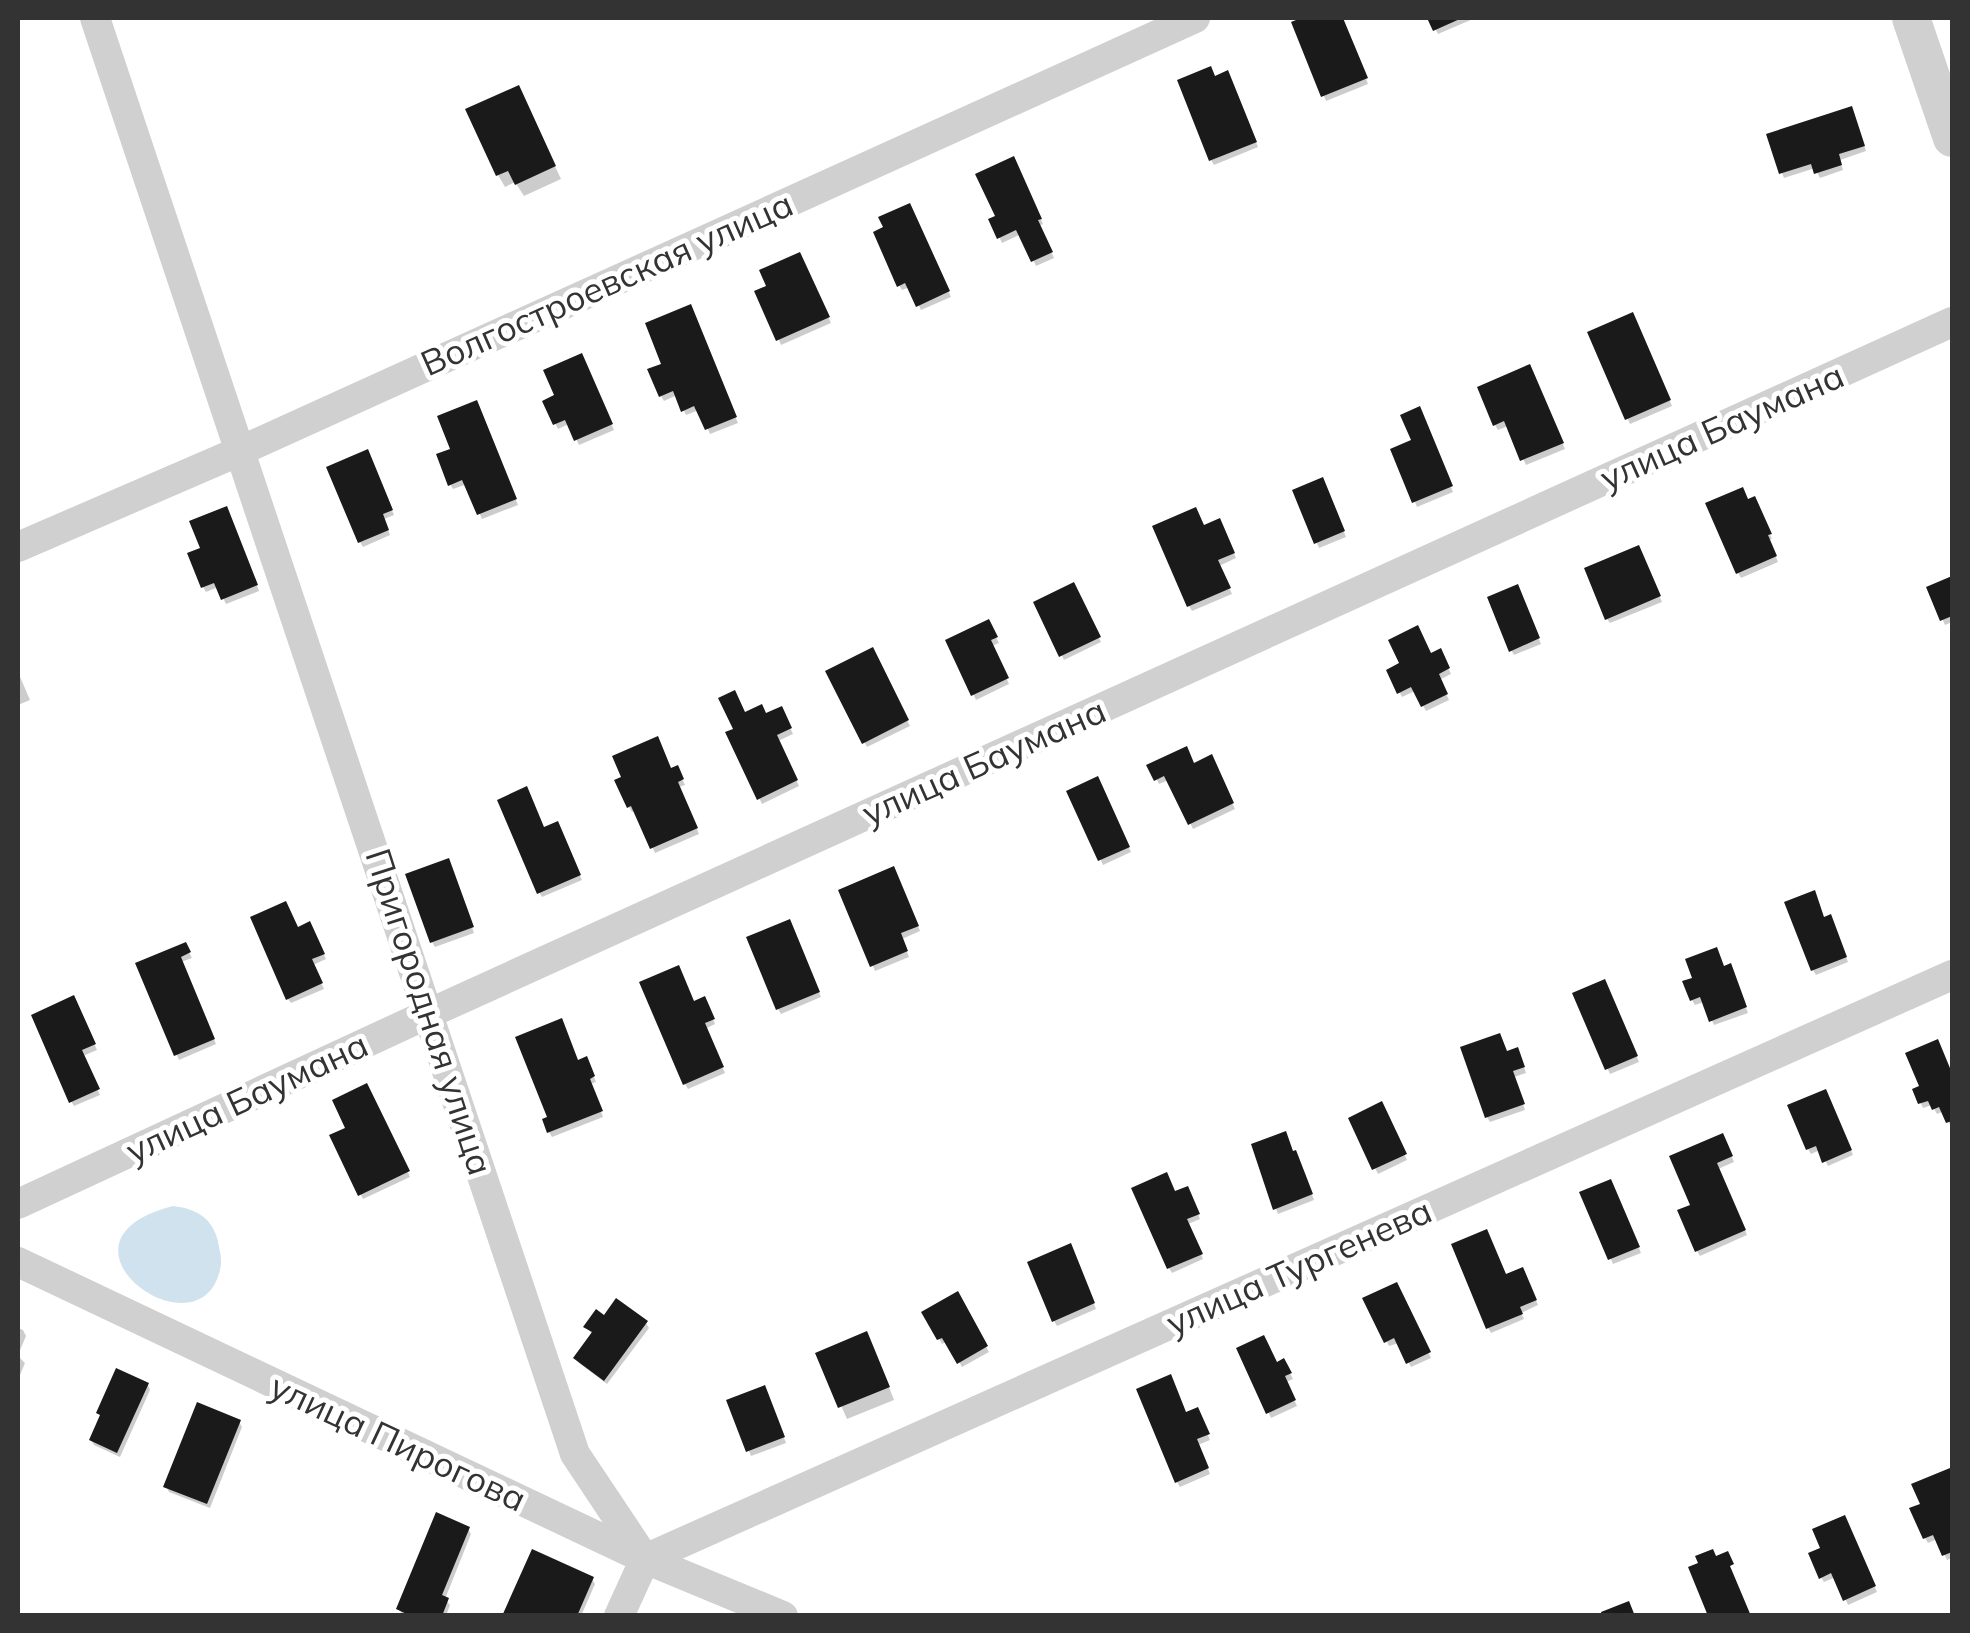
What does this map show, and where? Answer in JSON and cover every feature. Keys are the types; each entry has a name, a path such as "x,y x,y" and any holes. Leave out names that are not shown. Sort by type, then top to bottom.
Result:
{"street":[{"name":"Пригородная улица","path":"96,18 575,1454 645,1560"},
{"name":"Волгостроевская улица","path":"18,547 240,452 1195,18"},
{"path":"1911,18 1952,138"},
{"name":"улица Баумана","path":"18,1204 1952,322"},
{"name":"улица Тургенева","path":"645,1560 1952,976"},
{"name":"улица Пирогова","path":"18,1262 645,1560 783,1616"},
{"path":"618,1616 645,1560"}],"water":[{"path":"173,1206 198,1213 210,1223 221,1256 220,1270 206,1295 184,1303 160,1299 137,1285 122,1265 119,1243 135,1222"}],"building":[{"path":"1301,18 1343,18 1368,78 1321,97 1291,22"},
{"path":"1427,18 1462,18 1433,31"},
{"path":"1211,66 1215,76 1228,70 1257,142 1209,161 1177,80"},
{"path":"519,85 556,166 515,185 508,171 496,176 465,109"},
{"path":"1852,106 1865,146 1839,154 1842,165 1814,174 1811,164 1779,174 1766,134"},
{"path":"1014,156 1053,252 1031,262 1016,230 997,239 988,219 995,216 975,174"},
{"path":"910,203 950,291 916,307 905,283 897,287 873,232 883,227 878,217"},
{"path":"800,252 830,317 776,341 754,291 766,286 759,270"},
{"path":"691,304 737,417 705,430 694,406 681,412 673,391 659,397 647,369 661,364 645,323"},
{"path":"1633,312 1671,400 1625,420 1587,332"},
{"path":"582,353 613,424 574,441 565,420 553,425 542,401 554,395 543,370"},
{"path":"1530,364 1564,443 1520,461 1504,421 1493,426 1477,387"},
{"path":"477,400 517,499 477,515 462,480 448,486 436,454 450,449 437,416"},
{"path":"1420,406 1453,486 1412,503 1390,449 1411,440 1400,415"},
{"path":"368,449 393,510 383,514 389,530 358,543 326,467"},
{"path":"1323,477 1345,531 1314,544 1292,490"},
{"path":"1743,487 1748,499 1755,496 1777,556 1736,574 1705,503"},
{"path":"227,506 258,585 221,600 214,583 201,588 187,553 200,548 189,521"},
{"path":"1196,507 1204,525 1220,518 1235,553 1218,560 1231,588 1187,607 1152,526"},
{"path":"1639,545 1661,596 1605,620 1584,568"},
{"path":"1952,576 1952,616 1940,621 1926,587"},
{"path":"1074,582 1101,637 1059,657 1033,602"},
{"path":"1518,584 1540,638 1509,652 1487,597"},
{"path":"989,619 998,637 991,640 1009,678 971,696 945,640"},
{"path":"1418,625 1431,653 1441,648 1450,668 1439,674 1448,694 1421,707 1411,687 1397,694 1386,670 1399,663 1388,640"},
{"path":"873,647 909,720 862,744 825,671"},
{"path":"735,690 745,712 762,704 766,713 782,706 792,728 777,735 798,780 757,800 725,732 733,729 718,698"},
{"path":"658,736 671,768 678,765 684,779 678,782 698,828 650,849 631,806 627,808 614,780 621,777 612,756"},
{"path":"1187,746 1194,763 1212,754 1234,803 1188,825 1164,776 1154,781 1146,765"},
{"path":"1098,776 1130,847 1098,861 1066,791"},
{"path":"527,786 544,827 558,821 581,875 537,894 497,800"},
{"path":"449,858 474,927 430,943 405,874"},
{"path":"894,866 919,926 901,933 908,951 870,967 838,890"},
{"path":"1815,890 1824,917 1831,914 1847,957 1811,971 1784,902"},
{"path":"286,901 298,927 310,921 325,954 312,959 323,983 286,1000 250,917"},
{"path":"790,919 820,992 776,1010 746,937"},
{"path":"186,942 191,952 181,957 215,1039 174,1056 135,963"},
{"path":"1717,947 1724,966 1731,963 1747,1007 1709,1022 1700,997 1690,1001 1682,981 1692,978 1685,959"},
{"path":"679,965 694,1001 705,996 715,1019 705,1023 724,1067 683,1085 639,982"},
{"path":"1605,979 1638,1056 1605,1070 1572,993"},
{"path":"74,995 96,1044 82,1050 100,1089 69,1103 31,1015"},
{"path":"562,1018 578,1060 587,1056 595,1076 590,1079 603,1111 547,1133 542,1119 547,1117 515,1037"},
{"path":"1500,1033 1507,1051 1518,1047 1525,1067 1513,1071 1525,1104 1485,1118 1460,1047"},
{"path":"1938,1039 1952,1073 1952,1121 1946,1123 1939,1107 1932,1110 1928,1101 1918,1104 1912,1089 1919,1086 1905,1053"},
{"path":"367,1083 410,1171 358,1196 329,1135 345,1128 332,1100"},
{"path":"1826,1089 1852,1150 1822,1163 1816,1146 1806,1150 1787,1105"},
{"path":"1382,1101 1407,1154 1372,1170 1348,1118"},
{"path":"1286,1131 1313,1194 1273,1210 1251,1144"},
{"path":"1723,1133 1733,1156 1717,1163 1746,1230 1695,1252 1677,1210 1690,1205 1669,1156"},
{"path":"1167,1172 1175,1191 1188,1186 1200,1214 1187,1219 1203,1254 1167,1269 1131,1188"},
{"path":"1611,1179 1640,1247 1608,1260 1579,1192"},
{"path":"1487,1229 1506,1274 1523,1267 1537,1300 1520,1307 1523,1314 1486,1329 1451,1244"},
{"path":"1071,1243 1095,1303 1052,1322 1027,1262"},
{"path":"1397,1282 1431,1352 1406,1364 1394,1338 1384,1343 1362,1298"},
{"path":"958,1291 988,1346 957,1364 921,1312"},
{"path":"616,1298 648,1321 604,1381 573,1358 592,1332 583,1327 596,1309 604,1315"},
{"path":"867,1331 890,1387 838,1408 815,1353"},
{"path":"1264,1335 1277,1362 1284,1358 1292,1373 1285,1376 1296,1400 1266,1414 1236,1348"},
{"path":"116,1368 149,1383 117,1453 89,1440"},
{"path":"1171,1374 1186,1412 1198,1407 1210,1434 1197,1439 1209,1468 1175,1483 1136,1389"},
{"path":"765,1385 785,1437 746,1452 726,1400"},
{"path":"197,1402 241,1420 207,1504 163,1487"},
{"path":"1950,1468 1952,1552 1942,1556 1933,1535 1923,1539 1909,1508 1920,1504 1911,1484"},
{"path":"436,1512 470,1527 442,1595 449,1598 442,1616 411,1616 396,1609"},
{"path":"1845,1515 1876,1586 1843,1601 1831,1573 1819,1579 1808,1553 1820,1548 1812,1529"},
{"path":"532,1549 594,1577 577,1616 502,1616"},
{"path":"1713,1549 1716,1556 1728,1551 1734,1564 1730,1566 1751,1616 1708,1616 1688,1567 1698,1563 1695,1556"},
{"path":"1629,1601 1635,1616 1602,1616 1601,1612"}]}
